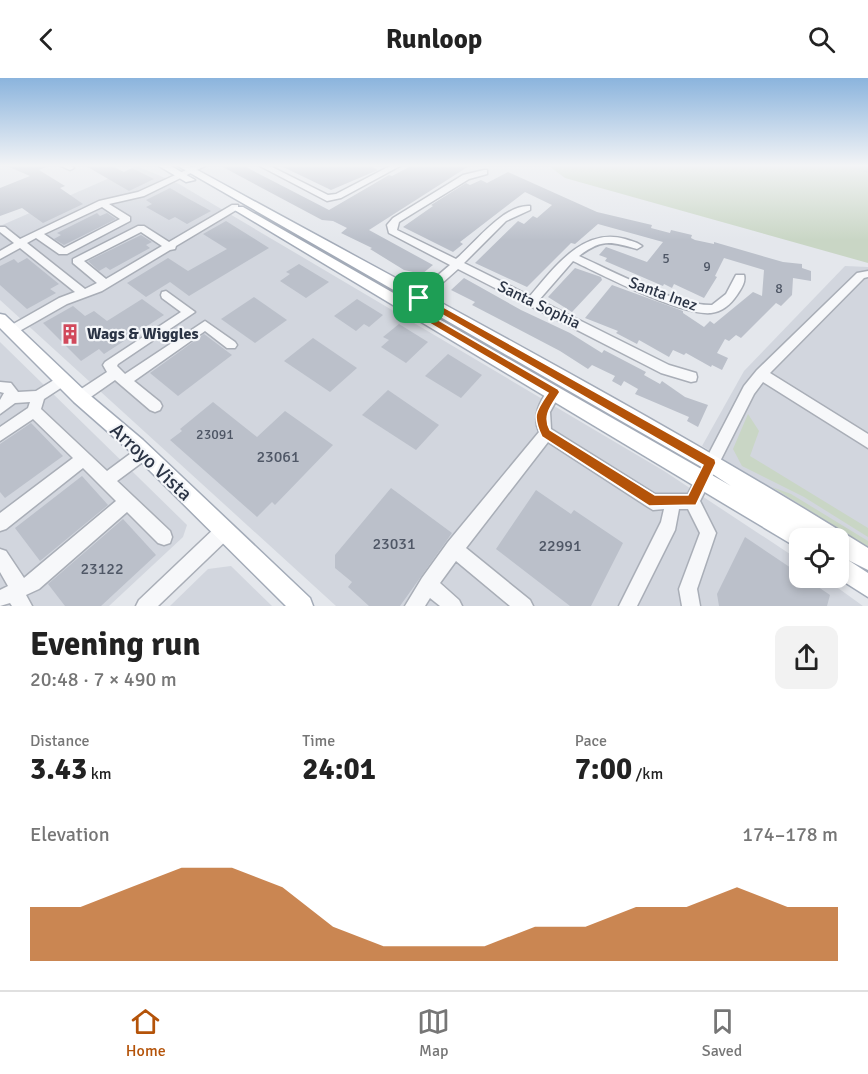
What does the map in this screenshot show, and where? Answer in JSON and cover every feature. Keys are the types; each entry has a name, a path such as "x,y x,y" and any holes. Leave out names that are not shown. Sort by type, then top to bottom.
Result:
{"main road":[{"path":"215,191 235,207 414,302 554,392 815,528"},
{"path":"226,191 707,471 789,530"},
{"name":"Arroyo Vista","path":"6,324 62,380 143,453 302,606"},
{"path":"707,471 717,479 740,487 806,528"},
{"path":"849,548 868,560"},
{"path":"849,556 868,567"},
{"path":"849,573 868,586"}],"street":[{"path":"0,256 37,234 102,203 147,191"},
{"path":"313,191 327,198 348,191"},
{"name":"Santa Sophia","path":"444,191 396,220 391,228 397,235 665,369 691,377"},
{"path":"37,234 63,252 127,219 102,203"},
{"path":"6,324 105,284 171,247 235,207"},
{"path":"414,302 503,219 527,208"},
{"path":"105,284 77,261 141,228 171,247"},
{"path":"2,229 19,241 19,245 83,293"},
{"path":"532,301 573,256 603,239 619,240 637,246"},
{"name":"Santa Inez","path":"573,256 641,287 702,308 717,307 738,289 740,277"},
{"path":"692,501 760,374 861,274 868,274"},
{"path":"166,295 231,345"},
{"path":"155,406 109,365 189,312"},
{"path":"80,397 120,377 205,325"},
{"path":"760,374 868,442"},
{"path":"0,435 62,380"},
{"path":"0,387 10,389 5,403 36,404 84,458 164,537"},
{"path":"554,392 542,411 540,422 546,433 653,502 692,501"},
{"path":"414,606 454,548 493,504 546,433"},
{"path":"107,480 143,453"},
{"path":"0,523 84,458"},
{"path":"0,599 20,598 33,583 128,501"},
{"path":"628,606 669,524 673,501"},
{"path":"691,606 688,589 708,533 692,501"},
{"path":"145,606 224,531"},
{"path":"454,548 524,606"},
{"path":"0,557 16,580 20,598"},
{"path":"428,584 453,606"}],"shaded area":[{"path":"81,191 190,191 664,471 789,553 789,588 838,588 863,606 336,606 0,300 0,226"},
{"path":"845,266 868,267 868,548 849,536 849,528 835,528 702,446 744,371"},
{"path":"0,342 187,525 183,537 109,606 0,606"},
{"path":"231,566 272,606 170,606 208,569"}],"green space":[{"path":"610,191 868,191 868,263"},
{"path":"748,414 759,431 750,456 868,528 868,537 804,497 742,466 733,449"},
{"path":"772,487 791,494 847,528 838,528"},
{"path":"849,529 868,541 868,547 849,535"}],"building":[{"path":"0,191 64,191 83,204 43,223 22,208 0,216"},
{"path":"165,191 175,191 211,211 187,224 175,217 169,220 146,207 152,204 146,200"},
{"path":"267,191 292,191 329,210 362,191 430,191 369,230 433,265 422,274 404,270 370,249 372,248 341,233 347,228 333,221 322,220"},
{"path":"454,191 549,191 597,212 652,225 651,228 692,235 691,238 695,240 714,244 714,242 783,262 802,264 802,268 811,271 811,281 793,278 792,295 781,306 776,303 741,338 736,335 729,341 725,339 717,353 728,358 722,370 712,365 711,367 686,353 684,355 673,350 669,357 639,340 637,344 616,333 618,331 585,318 612,285 683,311 704,327 710,321 714,324 753,292 762,296 764,270 724,258 715,276 717,277 704,298 674,284 672,288 664,284 663,286 605,261 607,258 599,255 606,247 647,262 663,242 598,224 575,244 571,243 527,287 475,263 518,221 524,224 533,216 537,218 552,205 525,192 460,242 463,244 453,252 403,227 433,206 431,205"},
{"path":"97,213 100,216 107,213 116,219 64,245 54,239 61,235 57,233"},
{"path":"226,221 269,248 189,296 170,282 146,297 127,283 168,258 188,271 227,249 203,234"},
{"path":"141,235 152,242 146,245 150,248 110,270 106,267 99,271 88,261"},
{"path":"27,258 59,284 50,289 56,293 27,309 0,285 0,266 14,259 18,263"},
{"path":"299,264 329,282 306,298 280,281 290,274 286,272"},
{"path":"575,268 601,277 602,280 572,312 548,297"},
{"path":"464,278 521,310 570,333 602,353 604,350 646,372 644,375 660,384 662,381 685,397 708,405 698,427 687,421 689,417 635,394 638,389 624,381 621,386 612,381 615,376 592,365 588,369 560,351 472,305 475,302 451,290"},
{"path":"254,297 287,320 255,343 221,319"},
{"path":"142,299 164,315 104,354 99,349 81,361 43,323 73,306 85,316 94,311 107,321"},
{"path":"357,299 383,315 369,327 364,324 356,331 334,316"},
{"path":"399,324 428,342 406,363 381,347 389,340 383,337"},
{"path":"204,334 232,355 178,396 150,373"},
{"path":"313,338 357,368 330,392 284,361"},
{"path":"448,354 482,375 461,398 425,376"},
{"path":"388,390 439,425 416,450 362,415"},
{"path":"213,402 257,437 285,411 333,445 275,505 272,502 257,517 170,440"},
{"path":"31,423 63,456 5,498 0,492 0,444"},
{"path":"82,476 108,505 40,561 15,528"},
{"path":"391,488 452,533 400,606 369,606 348,587 352,582 335,568 335,555"},
{"path":"536,490 571,514 574,510 623,543 591,606 570,606 496,549"},
{"path":"123,519 156,555 101,606 65,606 48,584"},
{"path":"745,537 789,567 789,588 820,588 830,595 827,606 719,606 717,594"}],"place":[{"name":"Wags & Wiggles","path":"70,334"}],"route":[{"path":"419,298 711,463 692,501 653,502 546,433 540,422 542,411 554,392 408,307 419,298"}]}
